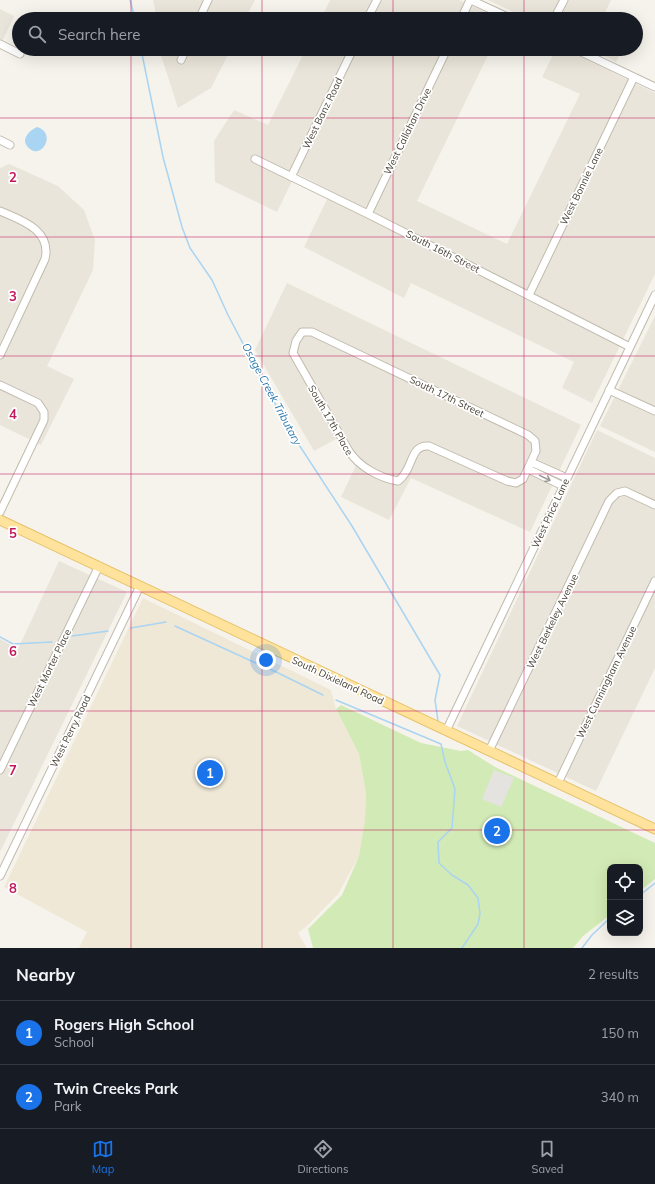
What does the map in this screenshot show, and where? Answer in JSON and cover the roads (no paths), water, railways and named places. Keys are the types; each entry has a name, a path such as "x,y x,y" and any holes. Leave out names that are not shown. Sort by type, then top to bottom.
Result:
{"main road":[{"name":"South Dixieland Road","path":"0,520 655,829"}],"street":[{"path":"202,12 208,0"},
{"path":"371,12 377,0"},
{"path":"465,12 471,0 497,12"},
{"path":"558,12 564,0"},
{"path":"0,44 12,50"},
{"path":"181,60 183,56"},
{"name":"West Banz Road","path":"291,177 350,56"},
{"name":"West Callahan Drive","path":"368,214 444,56"},
{"path":"590,56 655,87"},
{"name":"West Bonnie Lane","path":"529,295 634,77"},
{"path":"0,140 10,144"},
{"name":"South 16th Street","path":"255,159 368,214 630,347"},
{"path":"0,211 34,228 44,239 47,247 45,259 0,355"},
{"name":"West Price Lane","path":"446,731 654,299"},
{"name":"South 17th Street","path":"302,332 312,332 528,435 535,441 536,451 531,462"},
{"name":"South 17th Place","path":"302,332 296,341 293,353 349,451 355,460 365,468 391,480 398,481 407,471 417,448 422,445 430,446 507,481 516,483 523,479 531,462"},
{"path":"0,385 38,403 44,412 44,420 0,512"},
{"path":"609,390 655,411"},
{"path":"531,462 567,478"},
{"path":"528,470 563,486"},
{"name":"West Berkeley Avenue","path":"489,751 609,501 617,493 625,491 655,505"},
{"name":"West Morter Place","path":"0,770 99,566"},
{"name":"West Cunningham Avenue","path":"558,784 655,581"},
{"name":"West Perry Road","path":"0,876 140,586"}],"water":[{"path":"37,127 43,130 47,139 43,148 39,151 35,151 27,146 25,139 28,133"}],"waterway":[{"name":"Osage Creek Tributary","path":"130,0 133,12"},
{"name":"Osage Creek Tributary","path":"142,56 163,157 182,227 190,248 212,280 228,315 290,431 352,526 440,675 435,700 438,721"},
{"path":"131,628 166,622"},
{"path":"175,626 258,664"},
{"path":"72,636 108,631"},
{"path":"0,637 13,644 52,642"},
{"path":"270,669 323,695"},
{"name":"Osage Creek Tributary","path":"336,700 441,744 445,762 455,789 452,828 438,842 439,863 452,875 468,885 478,898 480,914 478,924 462,948"},
{"path":"643,893 655,883"},
{"path":"582,948 592,935 607,921"}],"place":[{"name":"Rogers High School","path":"210,773"},
{"name":"Twin Creeks Park","path":"497,831"}]}
